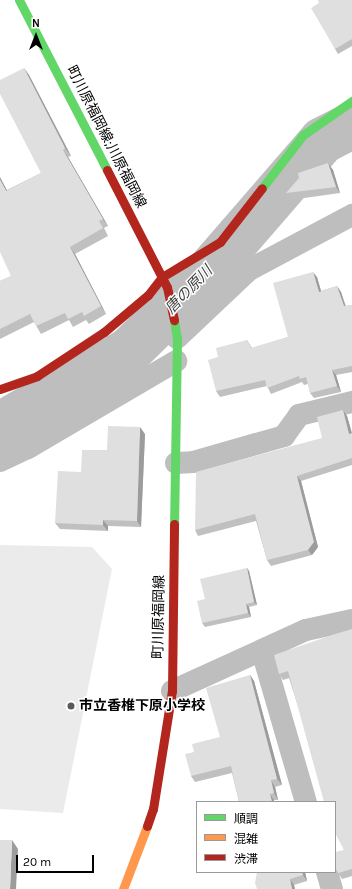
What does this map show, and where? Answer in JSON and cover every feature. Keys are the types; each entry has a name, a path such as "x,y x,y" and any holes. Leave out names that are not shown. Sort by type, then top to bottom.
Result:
{"main road":[{"name":"町川原福岡線;川原福岡線","path":"19,0 167,287 177,338"},
{"path":"0,389 37,376 104,332 148,295 162,277 220,242 303,135 352,101"},
{"name":"町川原福岡線","path":"123,889 153,809 172,691 177,338"}],"street":[{"path":"177,338 249,270 352,215"},
{"path":"0,461 28,448 176,361"},
{"path":"176,463 193,462 284,436 299,415 352,402"},
{"path":"172,691 306,630 352,620"},
{"path":"262,651 306,801"},
{"path":"327,873 332,889"}],"shaded area":[{"path":"0,545 92,547 112,569 63,813 0,809"}],"building":[{"path":"318,0 352,0 352,39 335,49 311,8 319,3"},
{"path":"24,68 65,148 63,150 103,219 99,221 103,228 70,247 101,306 84,316 82,312 68,319 65,313 36,326 30,314 0,329 0,281 11,276 0,252 0,180 6,191 41,173 0,94 0,80"},
{"path":"328,163 336,187 286,193 299,178 298,173"},
{"path":"313,272 319,292 337,286 344,306 352,305 352,366 332,370 337,386 310,393 306,377 300,379 299,376 267,388 265,380 216,391 208,360 218,357 216,348 247,340 251,348 288,337 273,283"},
{"path":"343,410 349,434 352,433 352,458 297,476 314,542 308,550 267,560 255,514 195,530 196,472 322,438 317,417"},
{"path":"108,426 140,427 137,521 103,520 103,525 55,523 58,471 81,472 82,450 107,450"},
{"path":"247,568 254,602 246,604 248,613 202,623 197,601 205,599 200,579"},
{"path":"352,629 352,869 338,873 336,869 336,852 344,850 336,835 336,801 324,801 288,671 279,674 274,655"},
{"path":"250,675 277,779 271,780 274,793 270,794 272,801 239,801 231,766 191,776 185,754 194,752 192,744 220,737 206,688"},
{"path":"0,840 12,840 10,889 0,889"},
{"path":"257,873 302,873 303,875 290,879 292,889 257,889 255,883"}],"waterway":[{"name":"唐の原川","path":"0,425 129,350 206,274 322,140 352,125"}],"traffic: fast":[{"path":"19,0 107,170"},
{"path":"262,188 303,135 352,101"},
{"path":"174,320 177,338 174,524"}],"traffic: slow":[{"path":"123,889 147,826"}],"traffic: jam":[{"path":"107,170 167,287 174,320"},
{"path":"0,389 37,376 104,332 148,295 162,277 220,242 262,188"},
{"path":"147,826 153,809 172,691 174,524"}],"place":[{"name":"市立香椎下原小学校","path":"71,706"}]}
